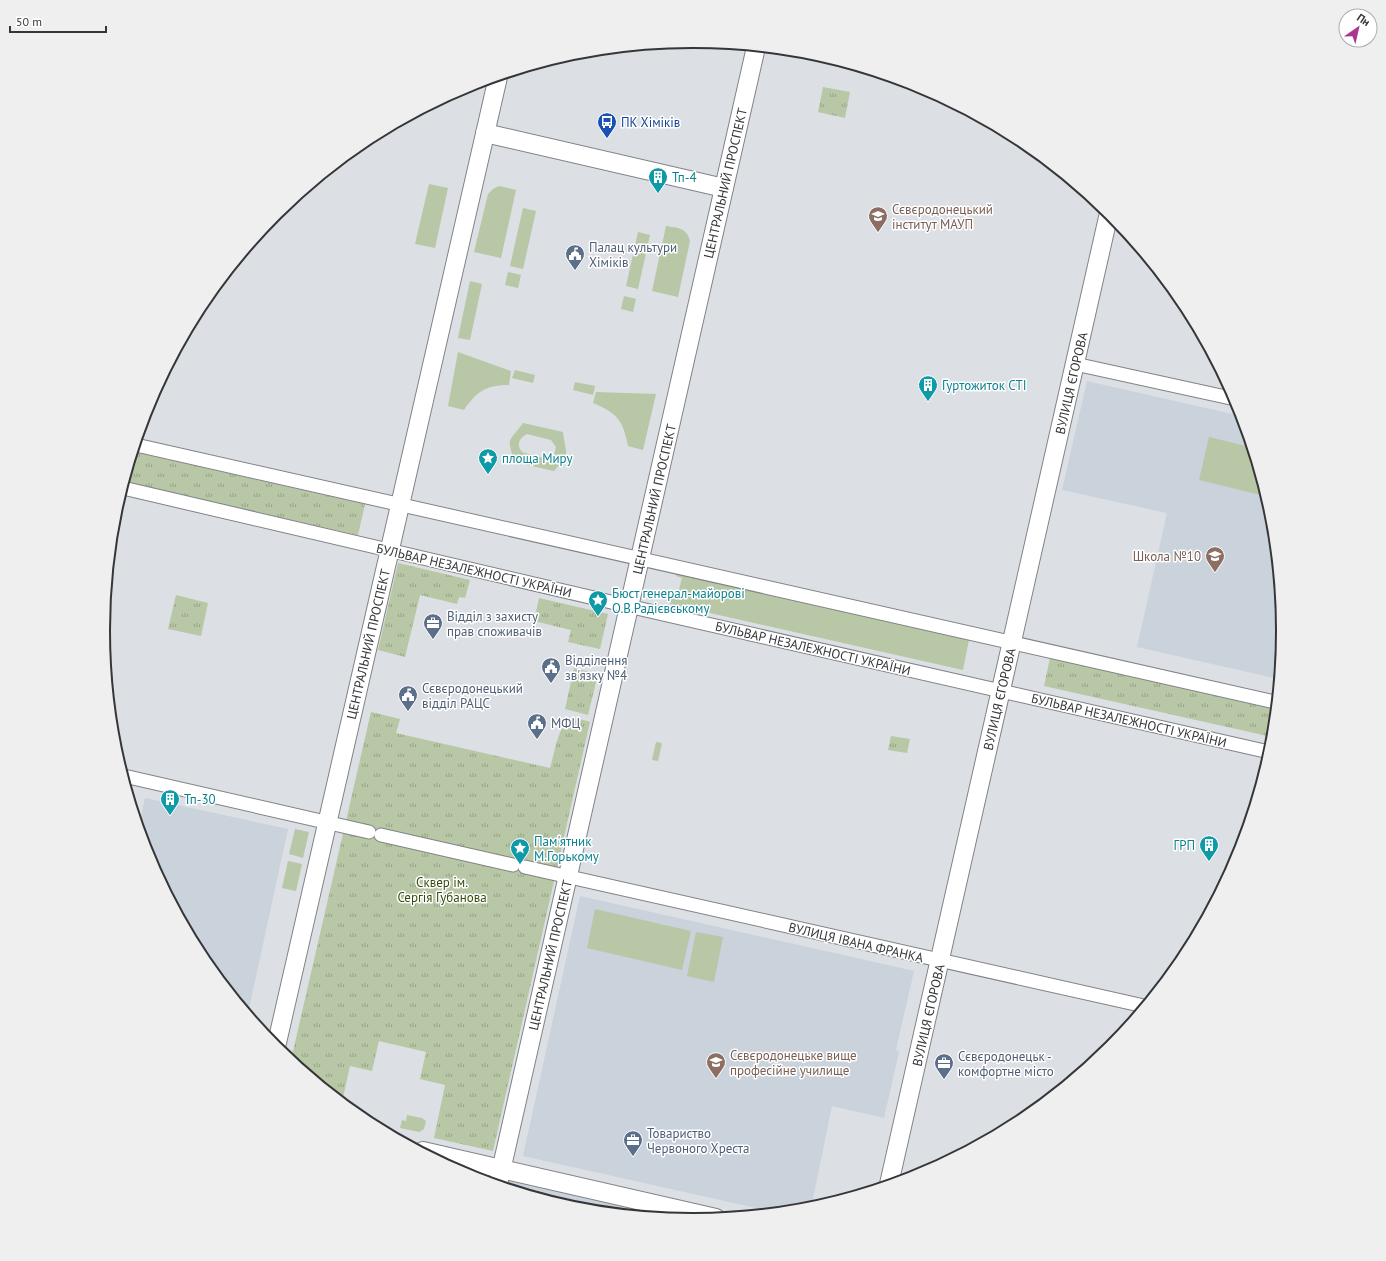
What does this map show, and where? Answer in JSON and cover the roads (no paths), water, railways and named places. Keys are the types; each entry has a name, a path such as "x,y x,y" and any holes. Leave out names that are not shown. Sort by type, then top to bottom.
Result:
{"street":[{"name":"ЦЕНТРАЛЬНИЙ ПРОСПЕКТ","path":"500,1177 755,52"},
{"name":"ЦЕНТРАЛЬНИЙ ПРОСПЕКТ","path":"278,1039 497,82"},
{"path":"485,133 724,188"},
{"name":"ВУЛИЦЯ ЄГОРОВА","path":"890,1178 1108,222"},
{"path":"1075,364 1226,397"},
{"path":"140,447 1271,701"},
{"name":"БУЛЬВАР НЕЗАЛЕЖНОСТІ УКРАЇНИ","path":"128,489 629,606 1263,751"},
{"name":"ВУЛИЦЯ ІВАНА ФРАНКА","path":"129,777 1139,1005"},
{"path":"452,1161 500,1177 689,1213"}],"place":[{"name":"ПК Хіміків","path":"607,139"},
{"name":"Тп-4","path":"658,194"},
{"name":"Сєвєродонецький інститут МАУП","path":"878,233"},
{"name":"Палац культури Хіміків","path":"575,271"},
{"name":"Гуртожиток СТІ","path":"928,402"},
{"name":"площа Миру","path":"488,475"},
{"name":"Школа №10","path":"1215,573"},
{"name":"Бюст генерал-майорові О.В.Радієвському","path":"598,617"},
{"name":"Відділ з захисту прав споживачів","path":"433,640"},
{"name":"Відділення зв'язку №4","path":"551,684"},
{"name":"Сєвєродонецький відділ РАЦС","path":"408,712"},
{"name":"МФЦ","path":"537,740"},
{"name":"Тп-30","path":"170,816"},
{"name":"ГРП","path":"1209,862"},
{"name":"Пам'ятник М.Горькому","path":"520,865"},
{"name":"Сєвєродонецьке вище професійне училище","path":"716,1079"},
{"name":"Сєвєродонецьк - комфортне місто","path":"944,1080"},
{"name":"Товариство Червоного Хреста","path":"633,1157"}],"park label":[{"name":"Сквер ім. Сергія Губанова","path":"442,890"}]}
